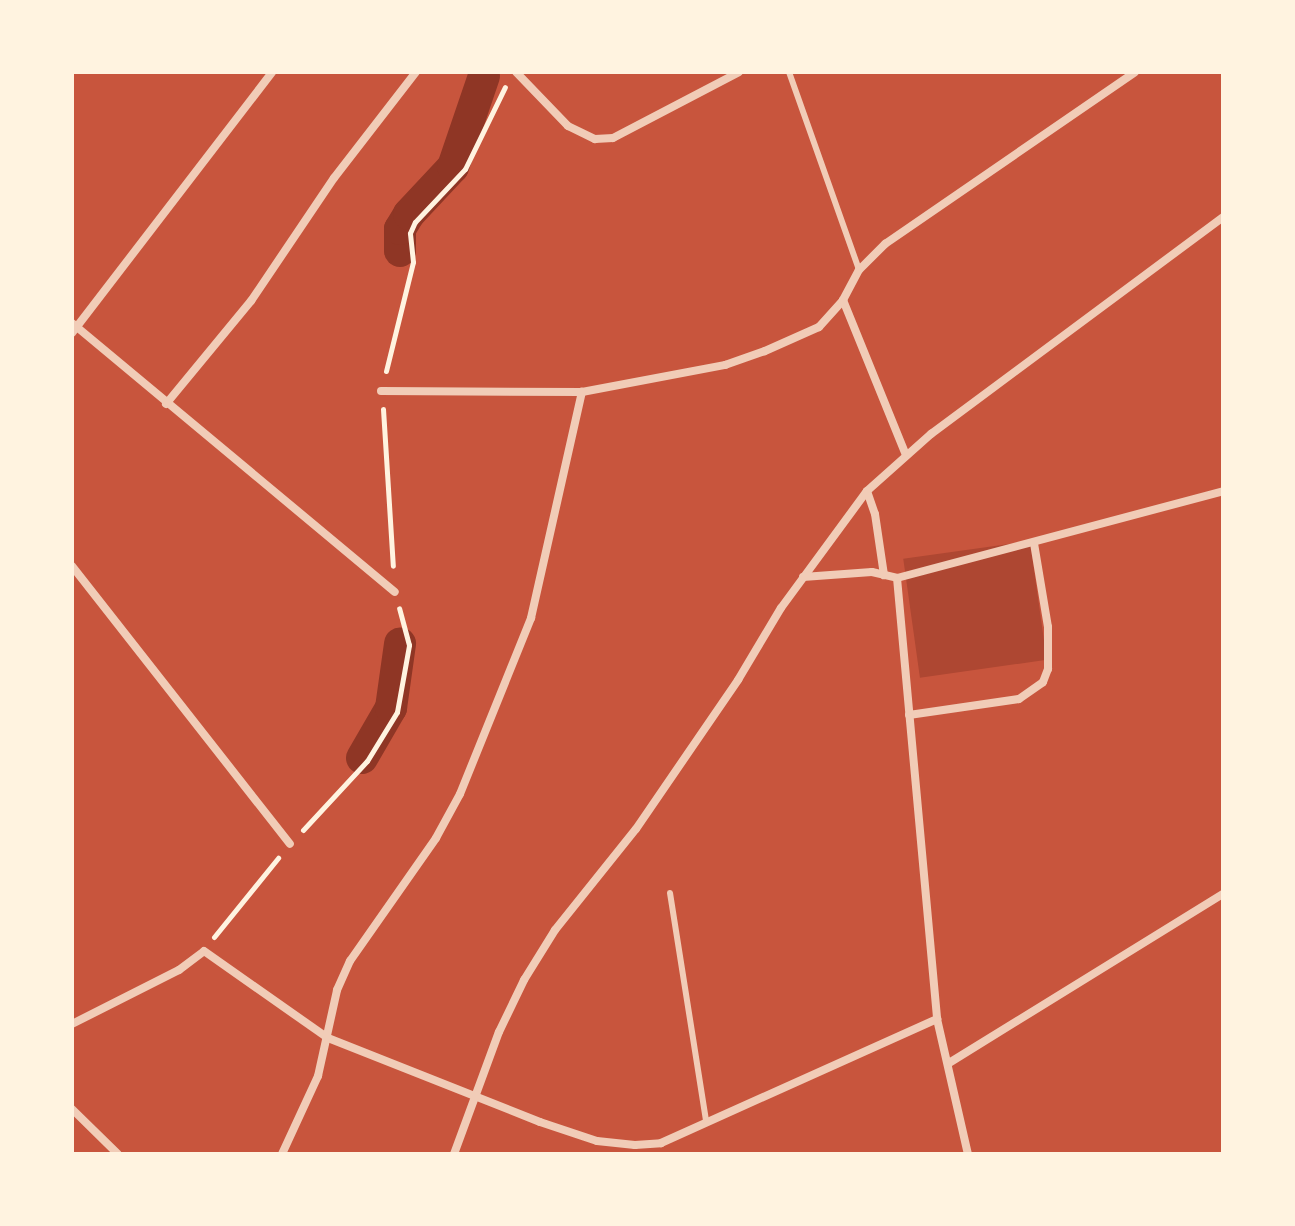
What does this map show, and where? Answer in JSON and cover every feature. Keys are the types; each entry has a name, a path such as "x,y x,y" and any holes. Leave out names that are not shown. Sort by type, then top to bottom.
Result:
{"street":[{"path":"272,72 74,328 395,592"},
{"path":"166,404 251,301 334,178 416,72"},
{"path":"516,72 574,130 595,139 613,138 739,72"},
{"path":"381,391 582,392 725,365 765,351 819,327 843,300 859,270 885,244 1135,72"},
{"path":"454,1154 473,1096 524,980 555,930 636,829 686,758 803,577 867,491 906,455 1223,217"},
{"path":"843,300 906,455"},
{"path":"282,1154 318,1076 337,990 350,961 436,838 460,794 531,618 582,392"},
{"path":"867,491 875,514 884,575"},
{"path":"803,577 846,573 897,578 1223,491"},
{"path":"909,715 1019,699 1043,682 1048,669 1048,627 1034,543"},
{"path":"72,566 290,844"},
{"path":"897,578 937,1019 968,1154"},
{"path":"949,1063 1223,894"},
{"path":"72,1024 179,970 204,951 328,1038 540,1122 610,1143 661,1143 937,1019"},
{"path":"72,1109 118,1154"}],"lane":[{"path":"789,72 859,270"},
{"path":"670,893 706,1121"}],"path":[{"path":"204,951 290,844 367,761 397,712 409,645 395,592 381,391 413,262 410,233 415,222 465,169 506,86"}],"shaded area":[{"path":"1030,541 1047,660 920,678 903,559"}],"waterway":[{"path":"400,251 400,229 409,214 453,167 484,76"},
{"path":"362,758 391,708 400,644"}]}
